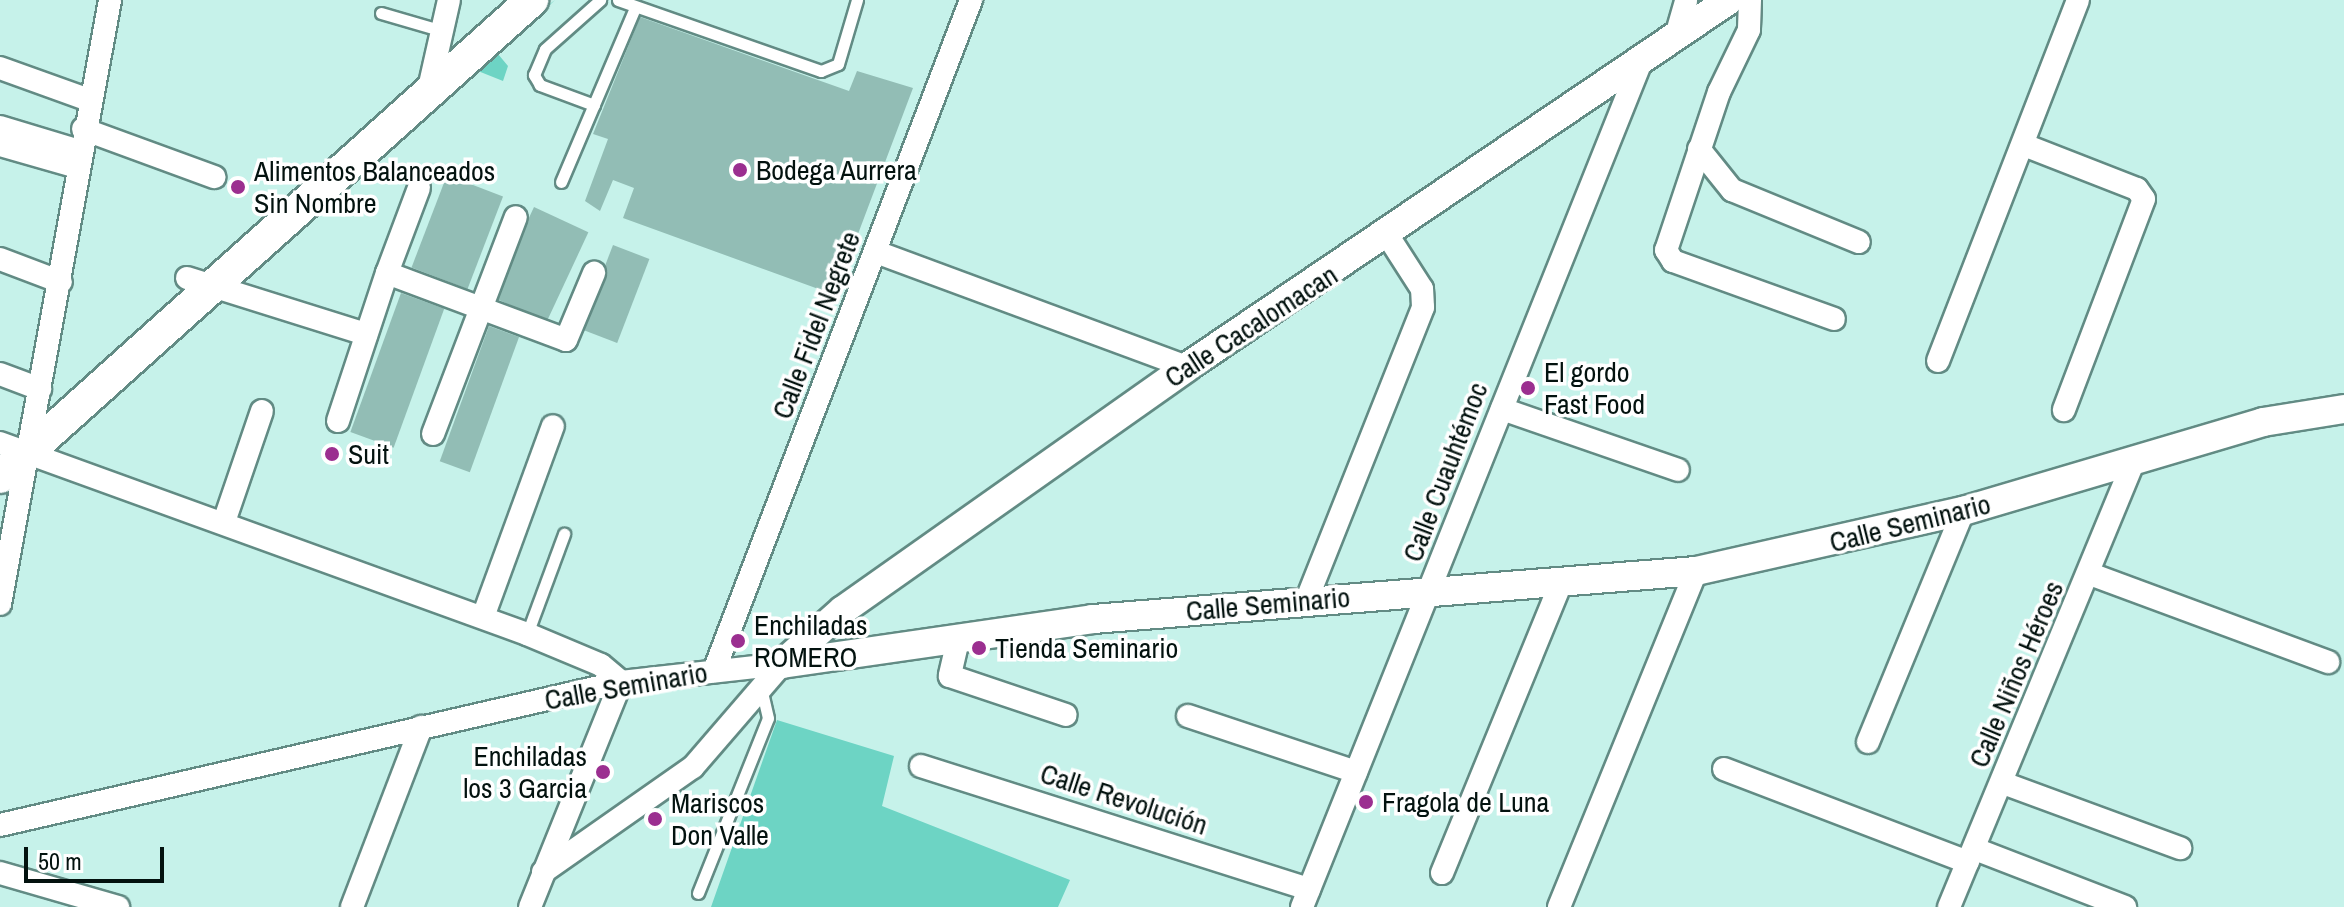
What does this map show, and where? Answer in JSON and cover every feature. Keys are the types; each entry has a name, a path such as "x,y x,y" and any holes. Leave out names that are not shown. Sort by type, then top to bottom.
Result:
{"main road":[{"path":"429,79 500,0"},
{"path":"8,448 429,79 532,0"},
{"path":"0,477 8,448 37,404 199,283"}],"street":[{"path":"0,374 37,404 61,282 80,149 110,0"},
{"path":"429,79 449,0"},
{"name":"Calle Fidel Negrete","path":"714,671 971,0"},
{"path":"1676,36 1686,0"},
{"name":"Calle Cacalomacan","path":"782,664 843,610 1187,367 1388,236 1729,0"},
{"path":"1750,0 1749,30 1699,149 1669,257 1834,319"},
{"path":"1938,361 2078,0"},
{"name":"Calle Cuauhtémoc","path":"1306,898 1642,59"},
{"path":"0,68 89,100"},
{"path":"0,127 47,151"},
{"path":"0,145 47,151 80,149 214,177"},
{"path":"2024,145 2137,189 2144,199 2064,410"},
{"path":"1699,149 1732,190 1859,242"},
{"path":"338,421 419,188"},
{"path":"433,434 479,307 516,217"},
{"path":"1307,599 1423,307 1422,289 1388,236"},
{"path":"876,252 1187,367"},
{"path":"0,259 61,282"},
{"path":"387,273 566,340 594,273"},
{"path":"199,283 366,334"},
{"path":"1502,409 1678,470"},
{"name":"Calle Seminario","path":"0,825 621,682 1307,599 1696,571 1963,511 2263,422 2344,409"},
{"path":"225,519 262,411"},
{"path":"483,617 553,426"},
{"path":"0,604 8,448 225,519 601,665 621,682 530,907"},
{"name":"Calle Niños Héroes","path":"1949,907 2090,574 2133,463"},
{"path":"1868,742 1963,511"},
{"path":"1559,907 1696,571"},
{"path":"2090,574 2328,662"},
{"path":"1442,873 1562,581"},
{"path":"958,640 950,676 1066,715"},
{"path":"543,872 693,767 762,691 782,664"},
{"path":"1188,716 1356,772"},
{"path":"352,907 421,727"},
{"name":"Calle Revolución","path":"921,766 1306,898"},
{"path":"1724,769 2125,907"},
{"path":"2003,783 2180,848"},
{"path":"0,873 118,907"}],"lane":[{"path":"594,105 540,85 534,75 545,49 600,0"},
{"path":"618,0 821,71 838,64 857,0"},
{"path":"561,182 635,8"},
{"path":"381,13 439,30"},
{"path":"527,634 564,534"},
{"path":"698,893 768,718 762,691"}],"green space":[{"path":"555,0 498,54 508,66 503,81 468,67"},
{"path":"777,720 894,756 882,806 1070,880 1058,907 711,907"}],"building":[{"name":"Bodega Aurrera","path":"640,17 849,91 857,71 913,88 835,295 623,218 634,188 613,180 600,211 585,201 608,139 593,134"},
{"path":"447,175 503,197 468,289 412,267"},
{"path":"534,207 588,232 547,322 492,297"},
{"path":"613,245 649,259 617,343 581,329"},
{"path":"401,293 444,309 394,448 350,432"},
{"path":"489,326 519,337 470,472 440,461"}],"place":[{"name":"Bodega Aurrera","path":"740,170"},
{"name":"Alimentos Balanceados Sin Nombre","path":"238,187"},
{"name":"El gordo Fast Food","path":"1528,388"},
{"name":"Suit","path":"332,454"},
{"name":"Enchiladas ROMERO","path":"738,641"},
{"name":"Tienda Seminario","path":"979,648"},
{"name":"Enchiladas los 3 Garcia","path":"603,772"},
{"name":"Fragola de Luna","path":"1366,802"},
{"name":"Mariscos Don Valle","path":"655,819"}]}
